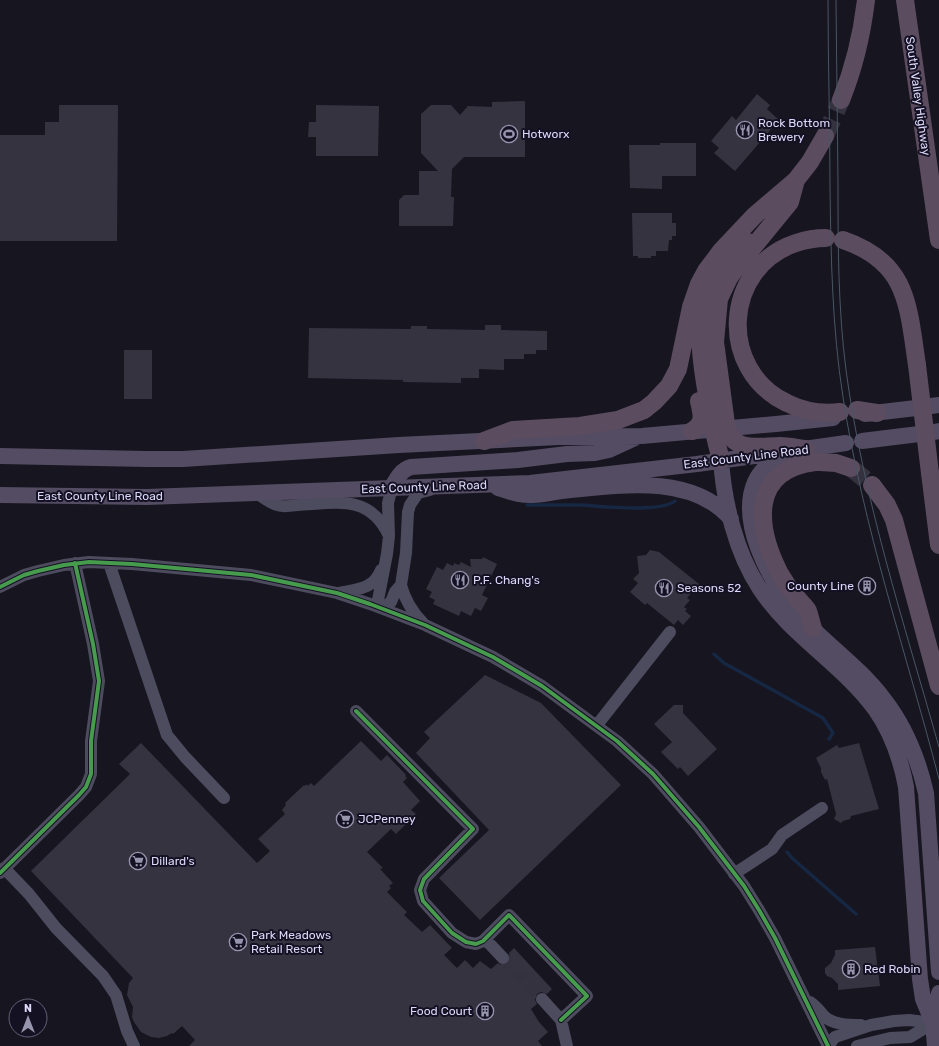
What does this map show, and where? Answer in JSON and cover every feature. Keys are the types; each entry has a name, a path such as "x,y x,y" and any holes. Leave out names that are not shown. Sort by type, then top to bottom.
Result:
{"highway":[{"path":"841,100 851,74 858,49 866,0"},
{"name":"South Valley Highway","path":"905,0 939,240"},
{"path":"825,136 810,162 754,230 710,288 704,308 700,338 701,359 720,429 728,433 733,439 746,446 756,448 780,446 851,468"},
{"path":"722,460 715,342 719,299 736,268 790,202 796,180"},
{"path":"484,441 513,430 580,426 618,420 644,410 654,402 669,386 678,369 691,307 699,284 706,271 721,251 756,215 796,180"},
{"path":"692,432 699,426 702,419 692,360 691,338 701,299 713,274 732,249 754,230"},
{"path":"877,412 849,413 813,411 798,408 767,392 747,367 738,340 737,326 742,298 746,286 757,270 774,255 790,245 803,241 834,239 865,249 887,265 896,278 907,302 917,365 939,545"},
{"path":"762,455 780,458 810,455"},
{"path":"810,455 804,463 784,471 774,480 765,495 762,507 764,528 772,555 788,586 808,611 813,628"},
{"path":"872,485 887,505 894,520 939,686"}],"main road":[{"path":"877,412 928,406"},
{"path":"0,456 183,459 559,437 642,436 720,429 849,413"},
{"path":"862,441 931,432"},
{"path":"392,487 397,477 402,472 414,466 518,460 595,452 609,450 642,436"},
{"name":"East County Line Road","path":"0,495 147,497 530,483 762,455 810,455 846,443"},
{"path":"780,458 768,465 755,482 750,499 750,520 762,556 770,573 792,607 882,696 902,725 915,754 922,774 928,808 939,972"},
{"path":"722,460 723,482 731,519 740,549 749,571 774,608 789,624 837,668 869,703 883,722 892,742 902,769 906,787 920,979 923,999 933,1023"},
{"path":"487,485 519,495 628,485 660,486 684,491 703,498 718,506 731,519"},
{"path":"935,1046 933,1023 939,993"}],"street":[{"path":"382,608 391,602 400,584 406,553 408,512 412,501 418,493 451,486"},
{"path":"382,608 378,600 387,554 389,536 388,503 392,487"},
{"path":"256,493 278,506 353,504 364,508 376,517 382,523 389,536"},
{"path":"337,593 355,590 371,584 378,578 387,554"},
{"path":"75,563 94,644 99,681 91,741 91,774 86,787 79,795 2,870 29,894 56,928 103,976 116,995 127,1031 134,1046"},
{"path":"0,587 24,575 75,563 109,563 251,575 337,593 382,608 425,625 493,657 542,686 597,725 632,753 653,774 699,827 759,910 776,938 829,1046"},
{"path":"109,563 167,735 185,757 224,798"},
{"path":"400,584 410,609 425,625"},
{"path":"597,725 670,632"},
{"path":"356,711 473,829 424,879 420,890 423,901 458,939 476,944 485,939 509,915 587,996 561,1020"},
{"path":"734,874 772,849 782,835 822,808"},
{"path":"485,939 503,958"},
{"path":"542,999 561,1020 566,1046"},
{"path":"806,999 817,1006 825,1017 839,1024 871,1025"},
{"path":"829,1046 835,1037 871,1025 909,1020 933,1023"},
{"path":"857,1046 910,1037 933,1023"}],"building":[{"name":"Rock Bottom Brewery","path":"757,94 770,105 767,109 779,120 735,171 714,153 719,148 711,141 732,116 736,120"},
{"path":"525,101 525,157 464,157 452,169 451,197 454,197 453,226 399,226 399,200 404,195 419,195 419,171 438,171 421,153 421,114 431,105 451,105 460,115 468,106 492,107 492,102"},
{"path":"59,105 118,105 117,241 0,241 0,135 45,135 45,122 59,122"},
{"path":"316,105 379,106 378,156 316,156 316,137 308,137 309,122 316,122"},
{"path":"660,143 696,143 696,176 662,176 662,189 630,188 629,145 660,145"},
{"path":"632,213 672,213 672,223 676,223 676,236 672,236 672,240 669,240 668,251 656,251 656,256 651,256 651,258 638,258 638,256 633,256"},
{"path":"485,325 501,325 501,330 547,331 547,350 536,350 536,354 524,354 524,359 504,359 504,370 479,369 479,378 461,378 461,383 308,378 309,328 411,329 411,326 427,326 427,329 485,330"},
{"path":"124,350 152,350 152,399 124,399"},
{"name":"Seasons 52","path":"650,550 659,552 699,584 687,598 690,600 684,607 687,609 685,611 691,616 683,625 678,620 674,625 647,603 645,605 630,592 638,583 633,579 639,573 637,556 646,555"},
{"name":"P.F. Chang's","path":"483,557 497,564 482,595 488,598 481,611 475,608 471,616 461,611 459,616 433,604 435,600 429,597 432,592 426,589 437,567 443,570 447,563 453,566 454,563 459,565 461,562 471,567 470,559 482,559"},
{"path":"485,675 541,703 621,785 480,920 439,878 489,830 416,753 430,738 424,732"},
{"path":"674,705 683,705 683,713 717,749 688,776 680,767 678,769 661,752 672,742 654,724"},
{"path":"361,741 381,761 387,755 406,775 405,776 407,778 403,782 420,801 411,810 416,814 396,834 391,829 367,852 383,868 380,869 393,883 389,886 391,888 387,892 407,912 404,915 422,932 430,925 452,948 444,955 457,968 465,960 473,968 480,961 491,969 498,963 505,965 510,960 509,953 514,948 552,989 547,994 541,992 537,994 535,1000 537,1004 531,1009 539,1022 548,1032 538,1041 542,1046 189,1046 195,1040 182,1026 173,1034 172,1033 159,1038 151,1037 141,1032 132,1017 133,1007 127,995 129,983 133,978 31,871 130,774 119,764 141,743 257,863 270,851 258,839 285,814 282,810 286,805 285,803 304,785 305,786 307,784 308,786 311,783 314,786"},
{"path":"859,743 879,809 851,816 850,819 841,823 834,819 836,814 827,779 825,780 816,758 837,745 839,748"},
{"name":"Red Robin","path":"875,947 880,986 838,990 838,984 825,973 825,968 831,963 835,955 835,950"}],"waterway":[{"path":"527,505 580,505 644,508 667,505 675,501"},
{"path":"714,654 724,663 823,718 833,733 829,739"},
{"path":"787,852 856,914"}],"tunnel":[{"path":"825,136 841,100"},
{"path":"851,468 872,485"},
{"path":"503,958 542,999"}],"tram line":[{"path":"828,0 832,266 834,318 839,371 852,446 873,542 939,779"},
{"path":"836,0 839,276 841,323 846,370 853,418 874,513 939,747"}],"cycle path":[{"path":"0,587 24,575 38,571 64,565 89,562 132,564 251,575 337,593 370,604 425,625 493,657 542,686 617,741 653,774 699,827 744,886 759,910 775,938 828,1046"},
{"path":"0,873 79,795 86,787 91,774 91,741 99,681 93,644 75,563"},
{"path":"356,711 473,829 424,879 420,890 423,901 452,933 466,942 476,944 483,941 509,915 587,996 561,1020"}],"place":[{"name":"Rock Bottom Brewery","path":"745,130"},
{"name":"Hotworx","path":"509,134"},
{"name":"P.F. Chang's","path":"460,580"},
{"name":"County Line","path":"867,586"},
{"name":"Seasons 52","path":"664,588"},
{"name":"JCPenney","path":"345,819"},
{"name":"Dillard's","path":"138,861"},
{"name":"Park Meadows Retail Resort","path":"238,942"},
{"name":"Red Robin","path":"851,969"},
{"name":"Food Court","path":"485,1011"}]}
